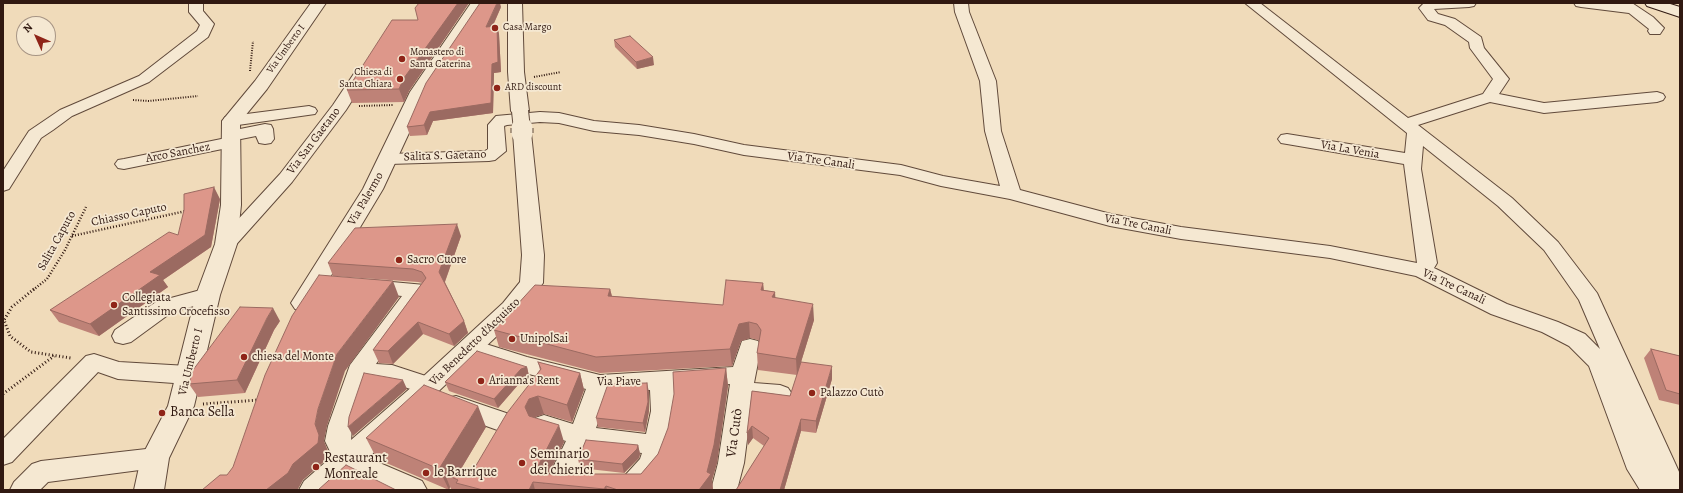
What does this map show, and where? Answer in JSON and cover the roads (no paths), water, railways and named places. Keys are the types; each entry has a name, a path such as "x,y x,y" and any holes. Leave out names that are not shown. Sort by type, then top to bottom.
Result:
{"street":[{"path":"3,184 35,135 66,113 144,79 162,67 203,34 208,27 196,12 196,3"},
{"name":"Via Umberto I","path":"149,490 155,458 181,406 208,295 226,244 231,204 231,133 260,85 319,3"},
{"name":"Via Benedetto d'Acquisto","path":"314,490 426,389 511,309 531,283 533,255 516,72 515,3"},
{"path":"961,3 962,12 988,81 993,131 1012,194"},
{"path":"1252,3 1505,202 1532,226 1551,246 1590,298 1674,490"},
{"path":"1411,128 1489,96 1501,79 1477,48 1476,40 1450,22 1433,17 1426,8 1431,4 1469,3"},
{"path":"1581,3 1629,6 1657,28 1655,30"},
{"path":"1652,3 1680,12"},
{"name":"Via Palermo","path":"295,318 314,284 373,189 419,92 477,4"},
{"name":"Via San Gaetano","path":"226,244 286,178 340,107 369,62"},
{"path":"1489,96 1544,108 1658,98"},
{"path":"231,133 310,111"},
{"name":"Via Tre Canali","path":"520,121 559,118 594,126 639,130 694,139 744,150 901,170 941,181 1012,194 1110,220 1181,233 1330,252 1422,271 1499,309 1550,327 1577,340 1599,362 1640,469 1654,490"},
{"name":"Salita S. Gaetano","path":"389,158 489,156 497,152 496,126 502,120 520,121"},
{"path":"1411,128 1413,160 1412,169 1427,263 1422,271"},
{"path":"231,133 265,130 265,139"},
{"name":"Arco Sanchez","path":"124,164 231,133"},
{"name":"Via La Venia","path":"1287,139 1413,160"},
{"path":"314,284 418,290 358,371 340,426 338,441 347,461 412,490"},
{"path":"123,336 164,307 208,295"},
{"path":"743,383 750,346"},
{"name":"Via Piave","path":"470,347 523,399 600,384 662,382 743,383 780,394"},
{"path":"3,455 98,363 118,370 188,375"},
{"path":"358,371 392,374 426,389 523,399"},
{"path":"600,384 582,436 595,484 651,464 657,445 663,411 662,382"},
{"name":"Via Cutò","path":"724,490 731,463 743,383"},
{"path":"544,425 582,436 657,445"},
{"path":"23,490 41,472 155,458"}],"place":[{"name":"Casa Margo","path":"495,28"},
{"name":"Monastero di Santa Caterina","path":"402,59"},
{"name":"Chiesa di Santa Chiara","path":"400,79"},
{"name":"ARD discount","path":"497,88"},
{"name":"Sacro Cuore","path":"399,260"},
{"name":"Collegiata Santissimo Crocefisso","path":"114,305"},
{"name":"UnipolSai","path":"512,339"},
{"name":"chiesa del Monte","path":"244,357"},
{"name":"Arianna's Rent","path":"481,381"},
{"name":"Palazzo Cutò","path":"812,393"},
{"name":"Banca Sella","path":"162,413"},
{"name":"Seminario dei chierici","path":"522,463"},
{"name":"Restaurant Monreale","path":"316,467"},
{"name":"le Barrique","path":"426,473"}]}
